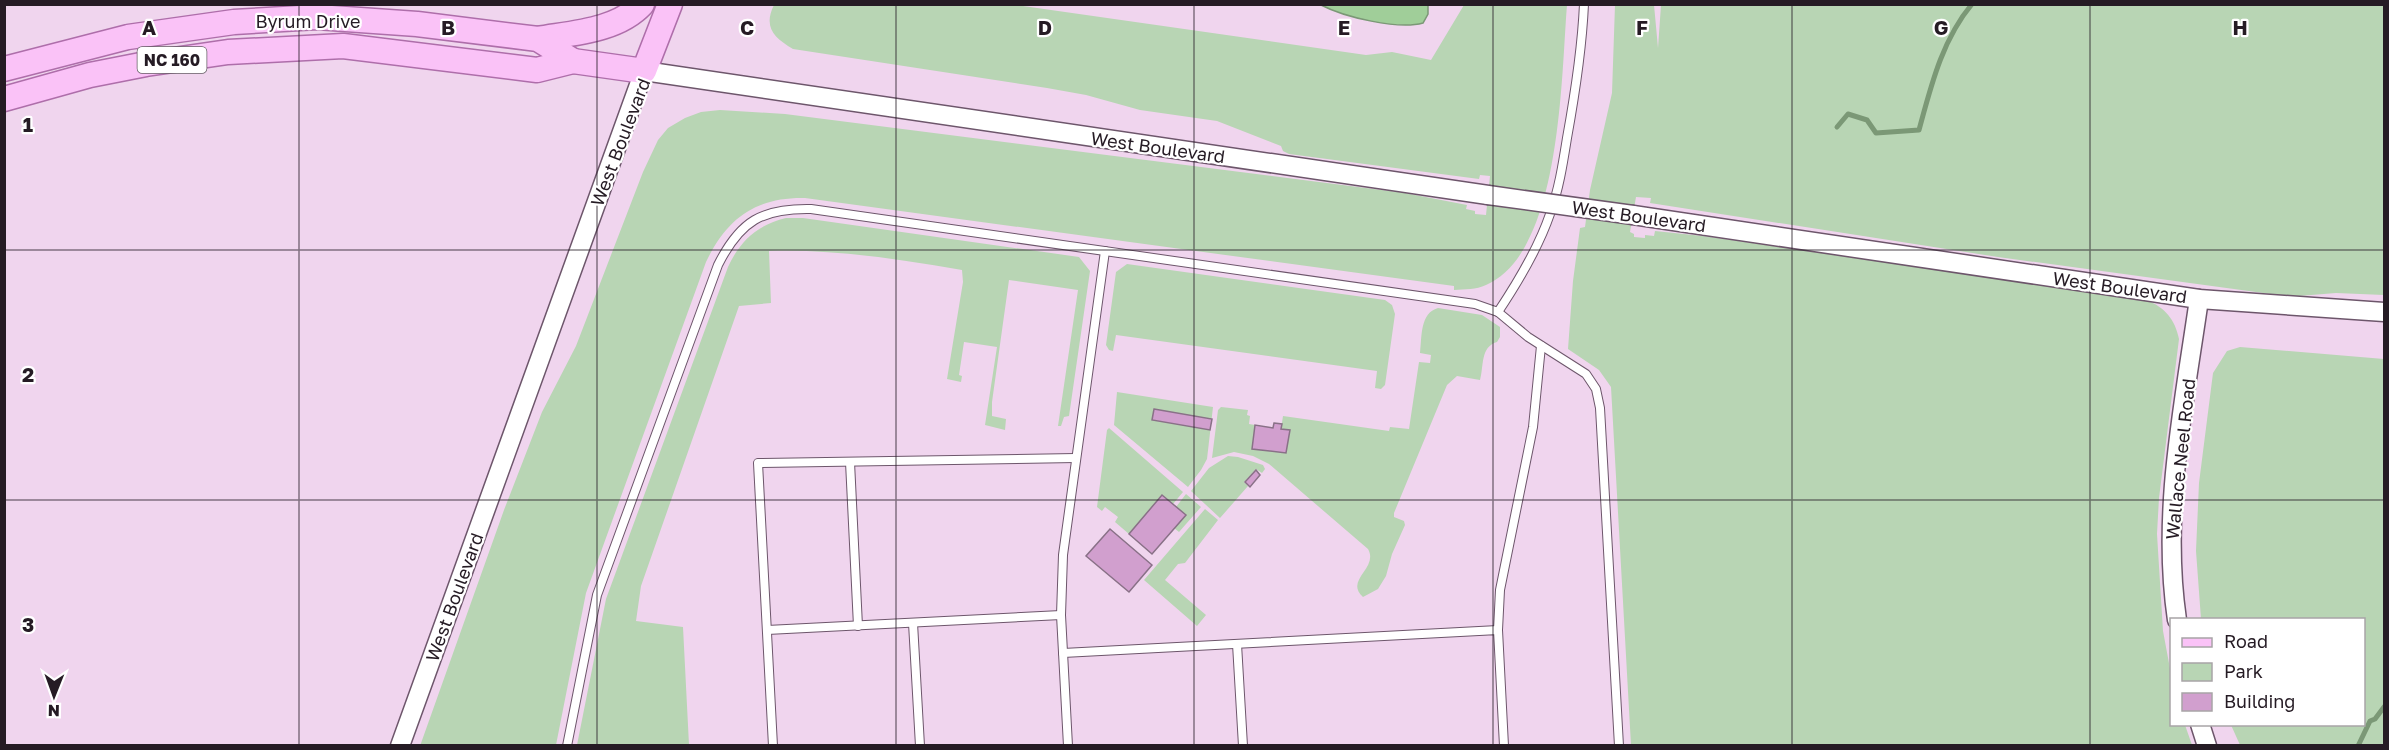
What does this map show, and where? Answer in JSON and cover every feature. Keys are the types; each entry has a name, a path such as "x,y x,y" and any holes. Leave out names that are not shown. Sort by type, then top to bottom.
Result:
{"main road":[{"path":"538,39 602,27 636,11 642,4"},
{"path":"644,71 670,4"},
{"name":"Byrum Drive","path":"4,69 128,37 234,22 317,17 417,24 538,39 573,61"},
{"name":"Byrum Drive","path":"4,99 90,75 146,64 228,52 343,46 537,70 573,61 644,71"}],"street":[{"name":"West Boulevard","path":"400,746 644,71 2199,298 2385,312"},
{"name":"Wallace Neel Road","path":"2177,618 2171,570 2173,490 2199,298"},
{"path":"2201,726 2207,746"}],"lane":[{"path":"1498,312 1514,288 1541,235 1550,215 1559,184 1575,91 1584,4"},
{"path":"567,746 597,596 718,265 729,242 744,226 764,215 787,208 811,209 1475,304 1498,312 1541,346 1586,374 1592,381 1599,398 1619,746"},
{"path":"1068,746 1061,615 1064,555 1106,251"},
{"path":"1504,746 1498,630 1500,590 1533,427 1541,346"},
{"path":"773,746 758,463 1076,458"},
{"path":"850,462 858,626"},
{"path":"767,630 1061,615"},
{"path":"913,623 920,746"},
{"path":"1063,653 1498,630"},
{"path":"1238,644 1243,746"}],"green space":[{"path":"774,5 1016,5 1366,55 1392,52 1431,60 1464,5 1567,5 1559,116 1553,159 1543,201 1530,237 1511,266 1482,287 1454,290 1454,286 805,198 772,201 758,206 745,213 723,233 706,262 586,593 556,745 420,746 504,510 542,412 576,346 643,172 658,140 668,128 685,118 701,112 720,110 785,114 1405,193 1467,205 1466,209 1475,211 1475,214 1486,215 1490,176 1480,175 1479,179 1289,154 1283,151 1281,146 1217,121 1140,110 1086,95 1047,88 793,49 780,41 772,31 770,20"},
{"path":"1615,5 1654,5 1658,48 1661,5 2384,5 2384,295 2336,293 2278,295 1998,257 1650,203 1651,198 1636,197 1630,232 1634,234 1634,237 1654,236 1655,231 1703,236 2147,300 2164,311 2172,320 2179,339 2159,498 2157,534 2163,631 2170,669 2170,726 2185,726 2192,745 1631,745 1611,387 1599,370 1568,349 1580,228 1585,227 1590,190 1612,93"},
{"path":"786,218 803,218 1079,257 1090,271 1069,416 1064,417 1061,426 1058,426 1078,290 1009,280 992,402 992,416 1006,419 1005,430 985,425 997,347 964,342 959,375 962,376 961,382 947,379 963,282 962,270 842,253 769,251 771,303 739,306 641,586 636,621 683,627 689,745 577,745 606,599 728,267 738,249 751,235 766,225"},
{"path":"1127,264 1385,300 1392,305 1395,314 1385,385 1381,389 1375,388 1377,371 1116,335 1113,351 1109,350 1106,345 1116,272"},
{"path":"1438,308 1482,315 1500,327 1500,337 1485,353 1480,380 1457,376 1447,385 1394,513 1394,517 1404,521 1405,525 1392,554 1386,576 1378,589 1363,597 1357,585 1369,562 1368,549 1269,464 1253,456 1234,452 1212,458 1218,410 1221,407 1248,410 1249,424 1255,425 1252,449 1286,453 1289,430 1281,429 1283,416 1389,431 1390,427 1409,429 1419,362 1430,363 1431,355 1420,353 1423,326 1428,315"},
{"path":"2240,347 2384,359 2384,745 2240,745 2231,726 2365,726 2365,618 2201,618 2196,551 2199,483 2213,373 2227,351"},
{"path":"1117,392 1213,407 1207,459 1188,487 1114,425","holes":["1154,409 1211,419 1210,430 1152,420"]},
{"path":"1109,428 1183,492 1173,504 1162,495 1129,534 1115,522 1118,517 1105,507 1102,511 1097,507"},
{"path":"1228,456 1263,465 1265,469 1262,473 1256,469 1244,482 1248,486 1220,518 1191,491 1209,468"},
{"path":"1186,494 1201,507 1179,532 1174,528 1186,515 1176,507"},
{"path":"1205,509 1218,520 1185,563 1178,564 1165,580 1206,615 1197,626 1144,580"}],"shaded area":[{"path":"1321,5 1428,5 1428,14 1423,23 1386,24 1357,18"}],"building":[{"path":"1154,409 1212,419 1210,430 1152,420"},
{"path":"1274,423 1282,424 1281,429 1290,430 1286,453 1252,449 1255,425 1273,428"},
{"path":"1256,470 1260,475 1250,487 1245,482"},
{"path":"1162,495 1186,515 1152,554 1129,534"},
{"path":"1110,529 1152,565 1129,592 1086,556"}],"waterway":[{"path":"1837,127 1848,114 1867,120 1876,133 1919,130 1945,48 1972,4"},
{"path":"2358,746 2370,721 2375,719 2384,707"}]}
